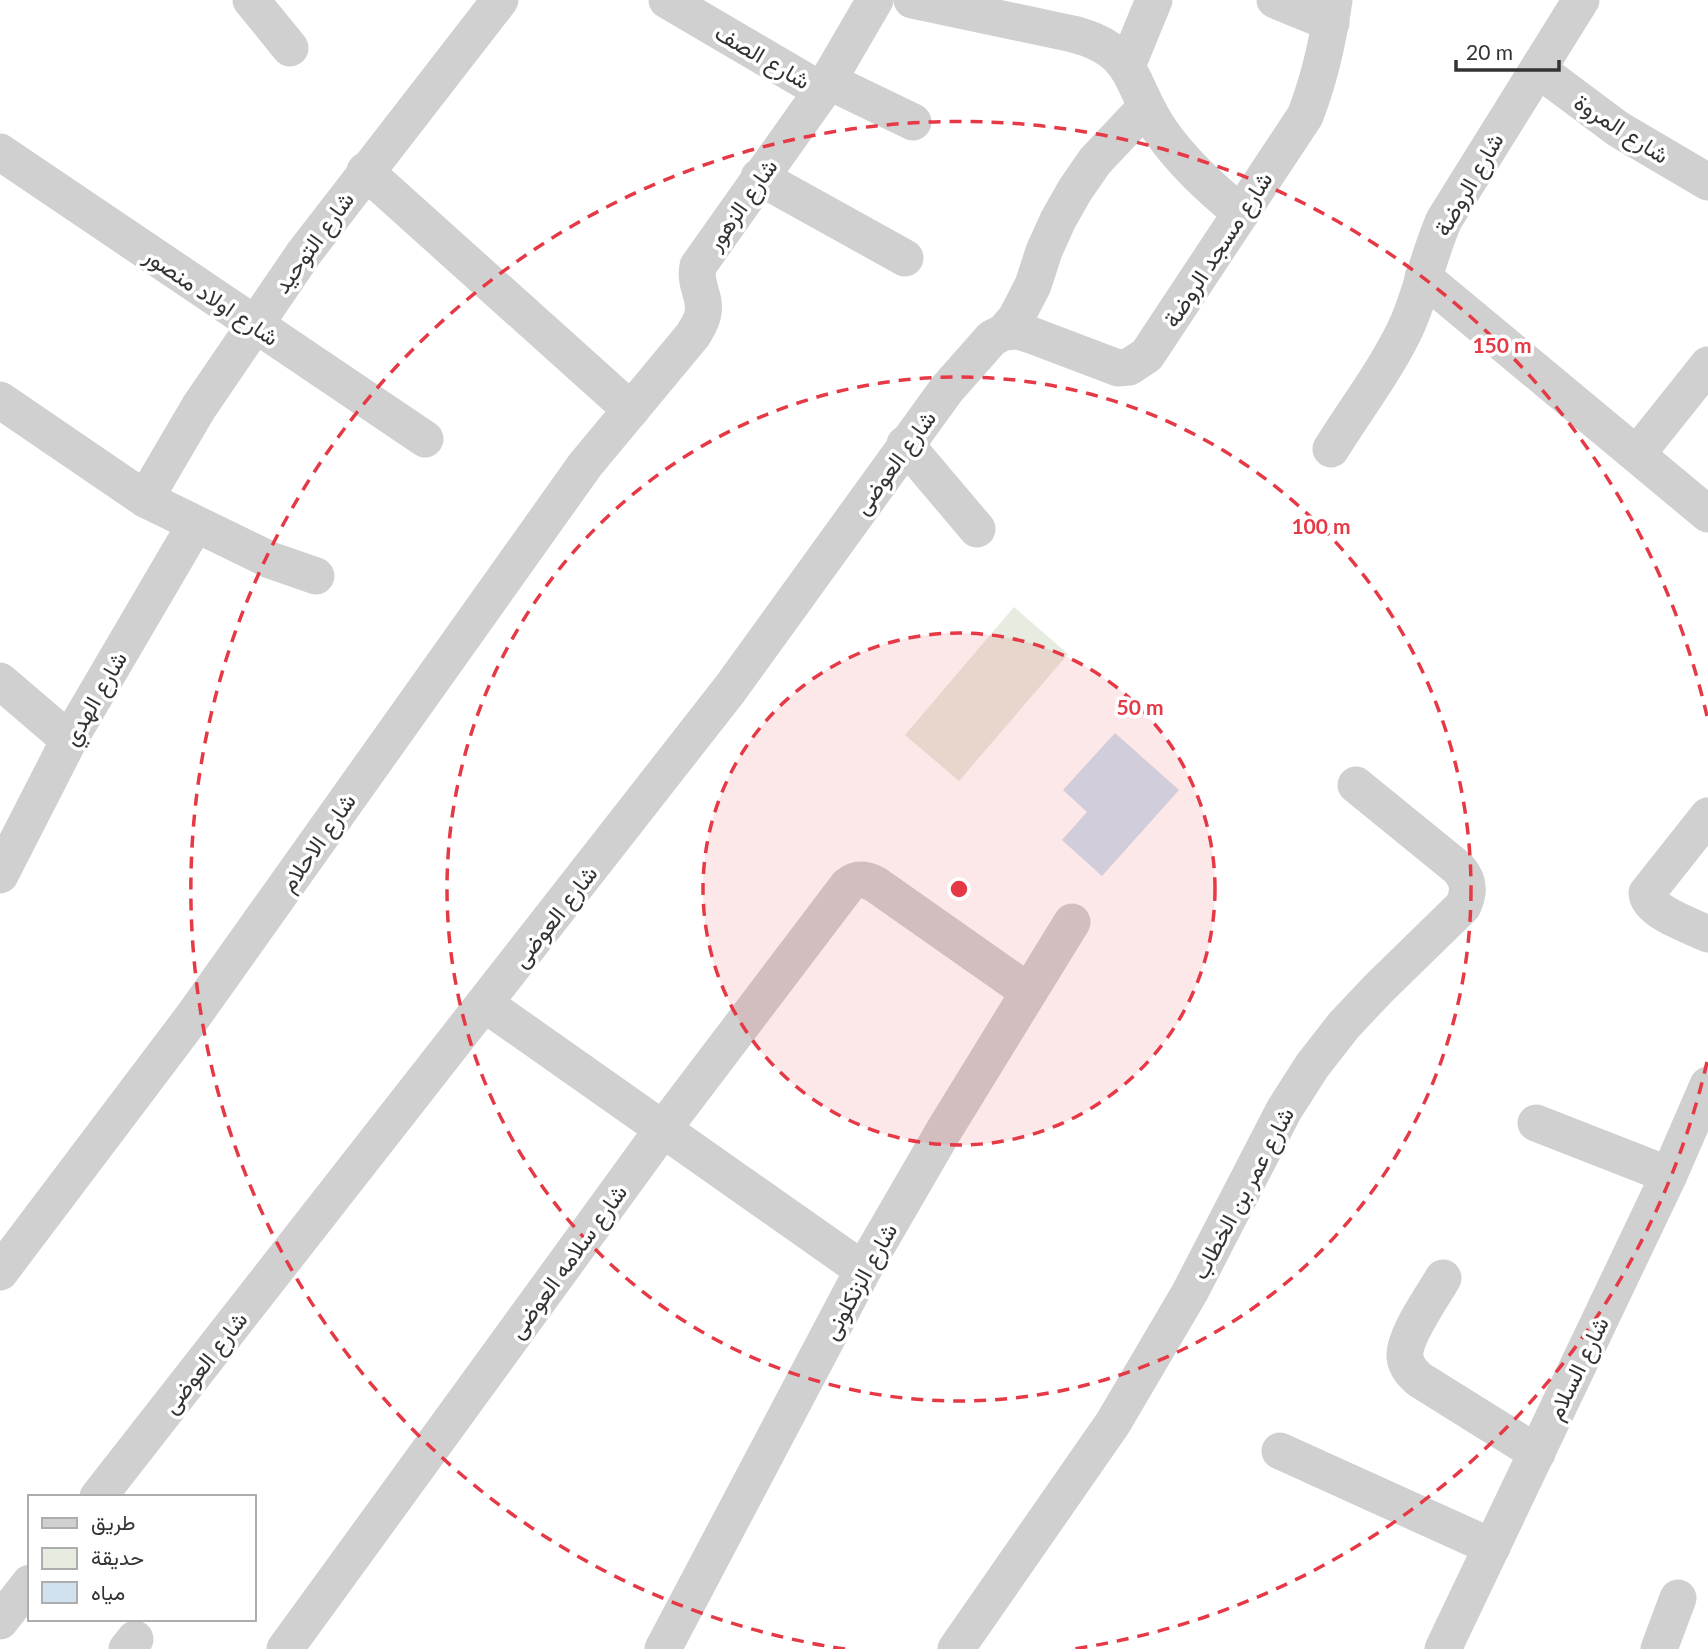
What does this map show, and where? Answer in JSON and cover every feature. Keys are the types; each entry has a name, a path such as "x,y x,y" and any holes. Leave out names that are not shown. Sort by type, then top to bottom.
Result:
{"street":[{"path":"251,0 290,48"},
{"name":"شارع التوحيد","path":"145,499 199,407 304,253 500,0"},
{"name":"شارع الصف","path":"667,0 825,86 913,122"},
{"name":"شارع الزهور","path":"632,410 693,335 703,313 696,276 698,267 825,86 875,0"},
{"path":"912,0 1095,40 1112,50 1127,66 1146,107 1178,154 1218,195 1241,213"},
{"path":"1127,66 1154,0"},
{"path":"1275,0 1332,12"},
{"name":"شارع الروضة","path":"1331,449 1400,339 1444,220 1581,0"},
{"name":"شارع مسجد الروضة","path":"1004,332 1018,331 1031,335 1118,368 1139,363 1147,355 1305,116 1318,84 1332,12"},
{"name":"شارع المروة","path":"1539,70 1618,129 1708,182"},
{"name":"شارع العوضى","path":"100,1495 730,690 947,389 992,338 1004,332 1026,302 1058,220 1075,190 1095,162 1146,107"},
{"name":"شارع اولاد منصور","path":"0,152 425,439"},
{"path":"365,171 632,410"},
{"path":"760,177 905,258"},
{"path":"1423,277 1708,514"},
{"path":"1637,454 1708,365"},
{"path":"0,400 145,499 270,560 316,576"},
{"name":"شارع الاحلام","path":"0,1272 194,1015 564,494 632,410"},
{"path":"905,444 977,529"},
{"name":"شارع الهدي","path":"0,875 69,740 195,525"},
{"path":"0,681 69,740"},
{"name":"شارع عمر بن الخطاب","path":"956,1649 1113,1423 1190,1292 1284,1110 1312,1066 1344,1025 1463,906 1467,898 1467,881 1458,868 1356,785"},
{"path":"1708,816 1647,892 1649,903 1659,910 1708,934"},
{"name":"شارع سلامه العوضى","path":"285,1649 663,1129 848,885 858,880 875,884 1029,992"},
{"name":"شارع الزنكلونى","path":"663,1649 863,1270 943,1132 1072,922"},
{"path":"485,1004 863,1270"},
{"name":"شارع السلام","path":"1443,1649 1536,1453 1686,1161 1708,1085"},
{"path":"1536,1123 1686,1161"},
{"path":"1443,1278 1410,1338 1405,1356 1407,1366 1420,1380 1536,1453"},
{"path":"1280,1451 1492,1547"},
{"path":"0,1621 28,1586"},
{"path":"1659,1649 1678,1598"}],"green space":[{"path":"1014,607 1068,654 959,781 905,735"}],"water":[{"path":"1115,733 1179,790 1102,876 1062,840 1087,812 1063,790"}]}
